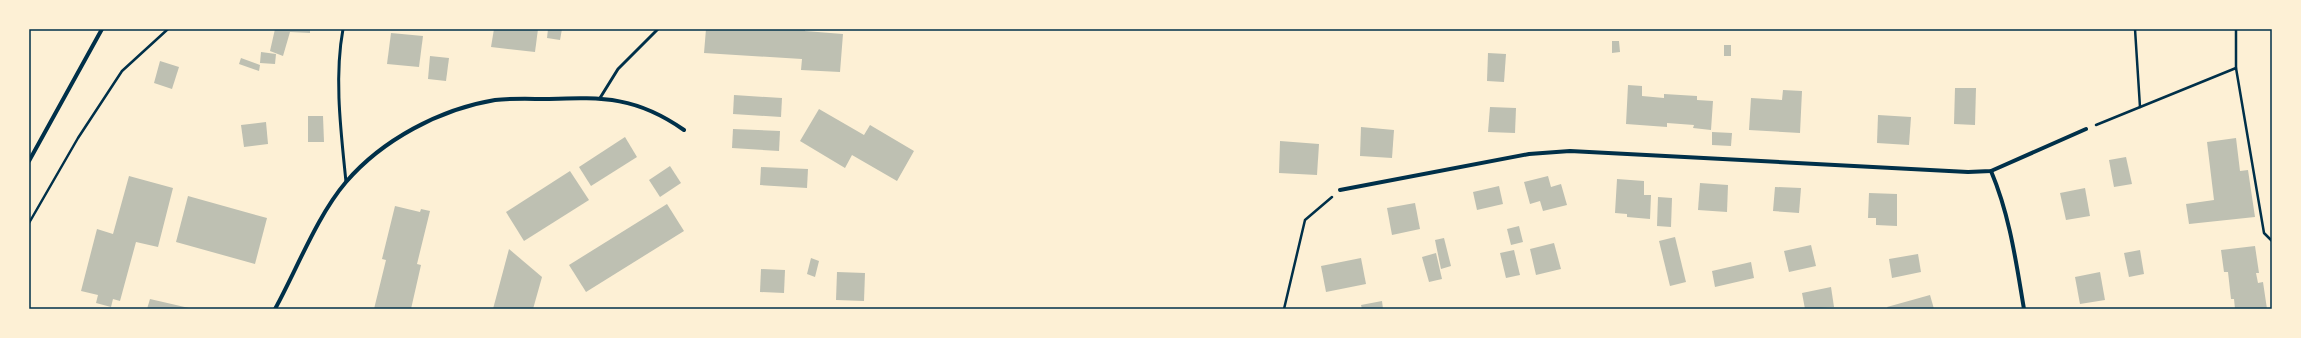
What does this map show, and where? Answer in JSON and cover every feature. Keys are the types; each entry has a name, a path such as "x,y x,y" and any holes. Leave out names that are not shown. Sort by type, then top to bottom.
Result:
{"street":[{"path":"29,161 102,29"},
{"path":"276,309 320,220 346,182 373,157 397,140 446,113 496,100 600,98 620,100 648,108 684,130"},
{"path":"1340,190 1529,154 1570,151 1968,172 1991,171 2086,129"},
{"path":"1991,171 2002,197 2012,234 2024,309"}],"lane":[{"path":"343,29 340,46 340,101 346,182"},
{"path":"600,98 618,69 658,29"}],"path":[{"path":"29,223 78,138 122,71 168,29"},
{"path":"2135,29 2140,107"},
{"path":"2236,29 2236,68 2264,234 2272,242"},
{"path":"2086,129 2236,68"},
{"path":"1284,309 1305,220 1340,190"}],"building":[{"path":"275,29 310,29 310,33 290,32 283,56 270,51"},
{"path":"494,29 538,29 535,52 491,47"},
{"path":"548,29 562,29 560,40 547,38"},
{"path":"706,29 805,29 805,31 843,34 840,72 801,70 802,59 704,53"},
{"path":"391,33 423,36 419,67 387,64"},
{"path":"1612,41 1619,41 1620,52 1612,53"},
{"path":"1724,45 1731,45 1731,56 1724,56"},
{"path":"261,52 276,54 275,64 260,63"},
{"path":"1488,53 1506,54 1504,82 1487,81"},
{"path":"430,56 449,58 446,81 428,79"},
{"path":"241,58 260,65 259,71 239,64"},
{"path":"160,61 179,67 172,89 154,83"},
{"path":"1628,85 1642,86 1642,96 1664,98 1664,94 1697,96 1697,100 1713,101 1711,130 1693,128 1694,125 1667,123 1667,127 1626,124"},
{"path":"1955,88 1976,88 1975,125 1954,124"},
{"path":"1783,90 1802,91 1800,133 1749,130 1751,98 1782,100"},
{"path":"734,95 782,98 781,117 733,114"},
{"path":"1490,107 1516,108 1515,133 1488,132"},
{"path":"819,109 864,135 870,125 914,151 897,181 852,155 845,168 800,141"},
{"path":"1878,115 1911,117 1909,145 1877,143"},
{"path":"308,116 323,116 324,142 308,142"},
{"path":"266,122 268,144 244,147 241,125"},
{"path":"1361,127 1394,130 1392,158 1360,156"},
{"path":"733,129 780,131 779,151 732,148"},
{"path":"1712,132 1732,133 1731,146 1712,145"},
{"path":"625,137 637,157 591,186 579,167"},
{"path":"2236,138 2240,171 2248,170 2255,217 2189,224 2186,204 2214,200 2207,142"},
{"path":"1280,141 1319,144 1317,175 1279,173"},
{"path":"2126,157 2132,184 2114,187 2109,160"},
{"path":"670,166 681,183 660,197 649,180"},
{"path":"761,167 808,169 807,188 760,185"},
{"path":"570,171 589,200 524,241 506,212"},
{"path":"129,176 173,188 158,247 136,242 120,301 113,299 111,307 96,303 98,295 81,291 97,229 113,234"},
{"path":"1548,176 1551,187 1561,184 1567,205 1543,211 1540,201 1530,204 1524,182"},
{"path":"1617,179 1644,181 1644,195 1651,195 1650,219 1627,217 1627,214 1615,213"},
{"path":"1700,183 1728,185 1727,212 1698,210"},
{"path":"1499,186 1503,204 1477,210 1473,192"},
{"path":"1775,187 1801,188 1799,213 1773,211"},
{"path":"2085,188 2090,216 2066,220 2060,193"},
{"path":"1869,193 1897,194 1897,226 1876,225 1876,218 1868,218"},
{"path":"188,196 267,218 255,264 176,242"},
{"path":"1658,197 1672,198 1671,227 1657,226"},
{"path":"1415,203 1420,229 1392,235 1387,208"},
{"path":"667,204 684,231 586,292 569,265"},
{"path":"395,206 420,212 421,209 430,211 417,264 421,265 411,309 374,309 386,260 382,259"},
{"path":"1519,226 1523,242 1511,245 1507,229"},
{"path":"1675,237 1686,282 1670,286 1659,241"},
{"path":"1444,238 1451,266 1441,269 1435,240"},
{"path":"1554,243 1561,269 1536,275 1530,249"},
{"path":"1811,245 1816,266 1789,272 1784,251"},
{"path":"2255,246 2259,273 2256,273 2258,283 2263,282 2267,309 2235,309 2234,299 2231,299 2228,272 2224,272 2221,250"},
{"path":"509,249 542,277 533,309 493,309"},
{"path":"1514,250 1520,275 1506,278 1500,253"},
{"path":"2140,250 2144,274 2129,277 2124,253"},
{"path":"1436,253 1442,279 1429,282 1422,257"},
{"path":"1918,254 1921,272 1892,278 1889,259"},
{"path":"811,258 819,261 815,277 807,274"},
{"path":"1361,258 1366,284 1326,292 1321,266"},
{"path":"1751,262 1754,278 1715,287 1712,271"},
{"path":"761,269 785,270 784,293 760,292"},
{"path":"837,272 865,273 864,301 836,300"},
{"path":"2100,272 2105,300 2080,304 2075,277"},
{"path":"1831,287 1834,307 1805,309 1802,293"},
{"path":"1930,295 1934,309 1888,309 1887,307"},
{"path":"150,299 189,308 189,309 147,309"},
{"path":"1382,301 1383,309 1362,309 1361,305"}]}
